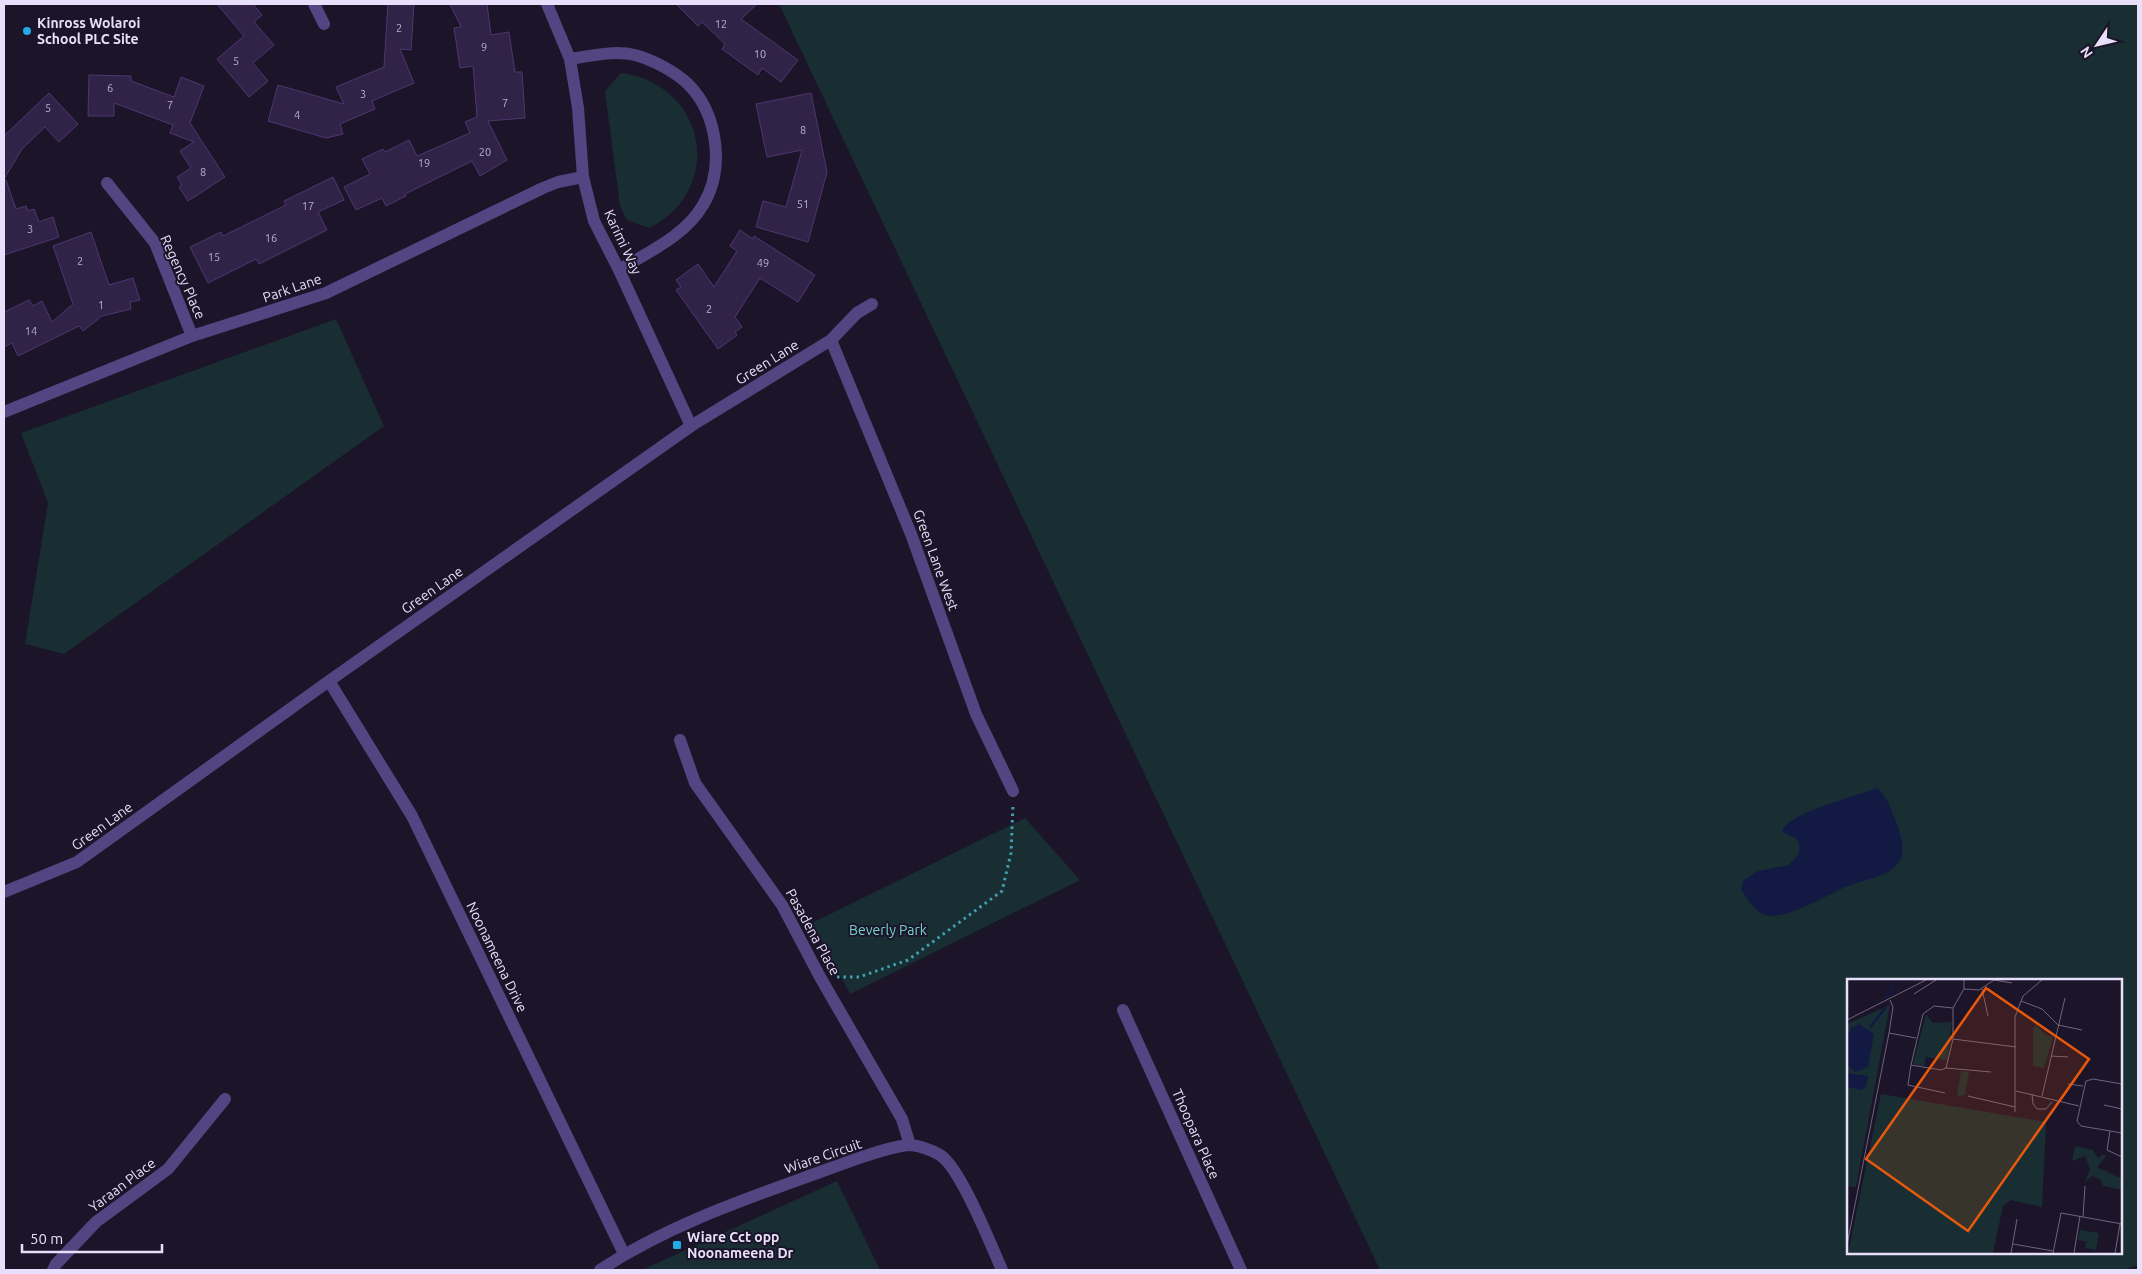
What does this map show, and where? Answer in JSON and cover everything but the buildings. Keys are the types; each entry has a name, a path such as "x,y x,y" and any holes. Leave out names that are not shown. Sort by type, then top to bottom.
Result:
{"street":[{"path":"314,4 324,24"},
{"name":"Karimi Way","path":"547,4 570,59 578,108 583,177 594,221 619,270 691,426"},
{"path":"570,59 624,53 635,55 663,66 678,76 693,91 706,111 715,138 716,162 713,179 703,206 683,229 619,270"},
{"name":"Park Lane","path":"4,412 192,336 326,293 544,188 558,182 583,177"},
{"name":"Regency Place","path":"107,183 155,243 192,336"},
{"name":"Green Lane","path":"4,892 77,862 329,681 691,426 831,340 856,313 872,304"},
{"name":"Green Lane West","path":"831,340 911,534 976,714 1013,791"},
{"name":"Noonameena Drive","path":"329,681 412,816 624,1254"},
{"name":"Pasadena Place","path":"680,740 694,783 782,905 820,977 902,1119 910,1145"},
{"name":"Thoopara Place","path":"1123,1010 1241,1270"},
{"name":"Yaraan Place","path":"53,1270 56,1264 96,1222 168,1169 226,1099"},
{"name":"Wiare Circuit","path":"600,1270 624,1254 720,1208 876,1153 910,1145 928,1149 942,1156 955,1170 1002,1270"}],"path":[{"path":"820,977 859,978 908,960 1002,891 1011,853 1013,791"}],"green space":[{"path":"779,4 2138,4 2138,1265 2125,1270 1380,1270"},
{"path":"621,73 650,81 672,96 688,116 696,140 697,164 689,188 674,210 650,228 627,220 620,206 605,91"},
{"path":"336,319 384,426 64,654 25,644 48,503 21,433"},
{"name":"Beverly Park","path":"1025,818 1080,880 850,994 812,923"},
{"path":"837,1181 880,1270 642,1270"}],"water":[{"path":"1877,788 1889,805 1902,842 1902,855 1897,865 1878,876 1839,890 1788,913 1772,916 1758,911 1754,907 1741,890 1743,881 1758,871 1789,865 1799,854 1798,841 1782,831 1787,824 1824,806"}],"place":[{"name":"Kinross Wolaroi School PLC Site","path":"27,31"},
{"name":"Wiare Cct opp Noonameena Dr","path":"677,1245"}]}
